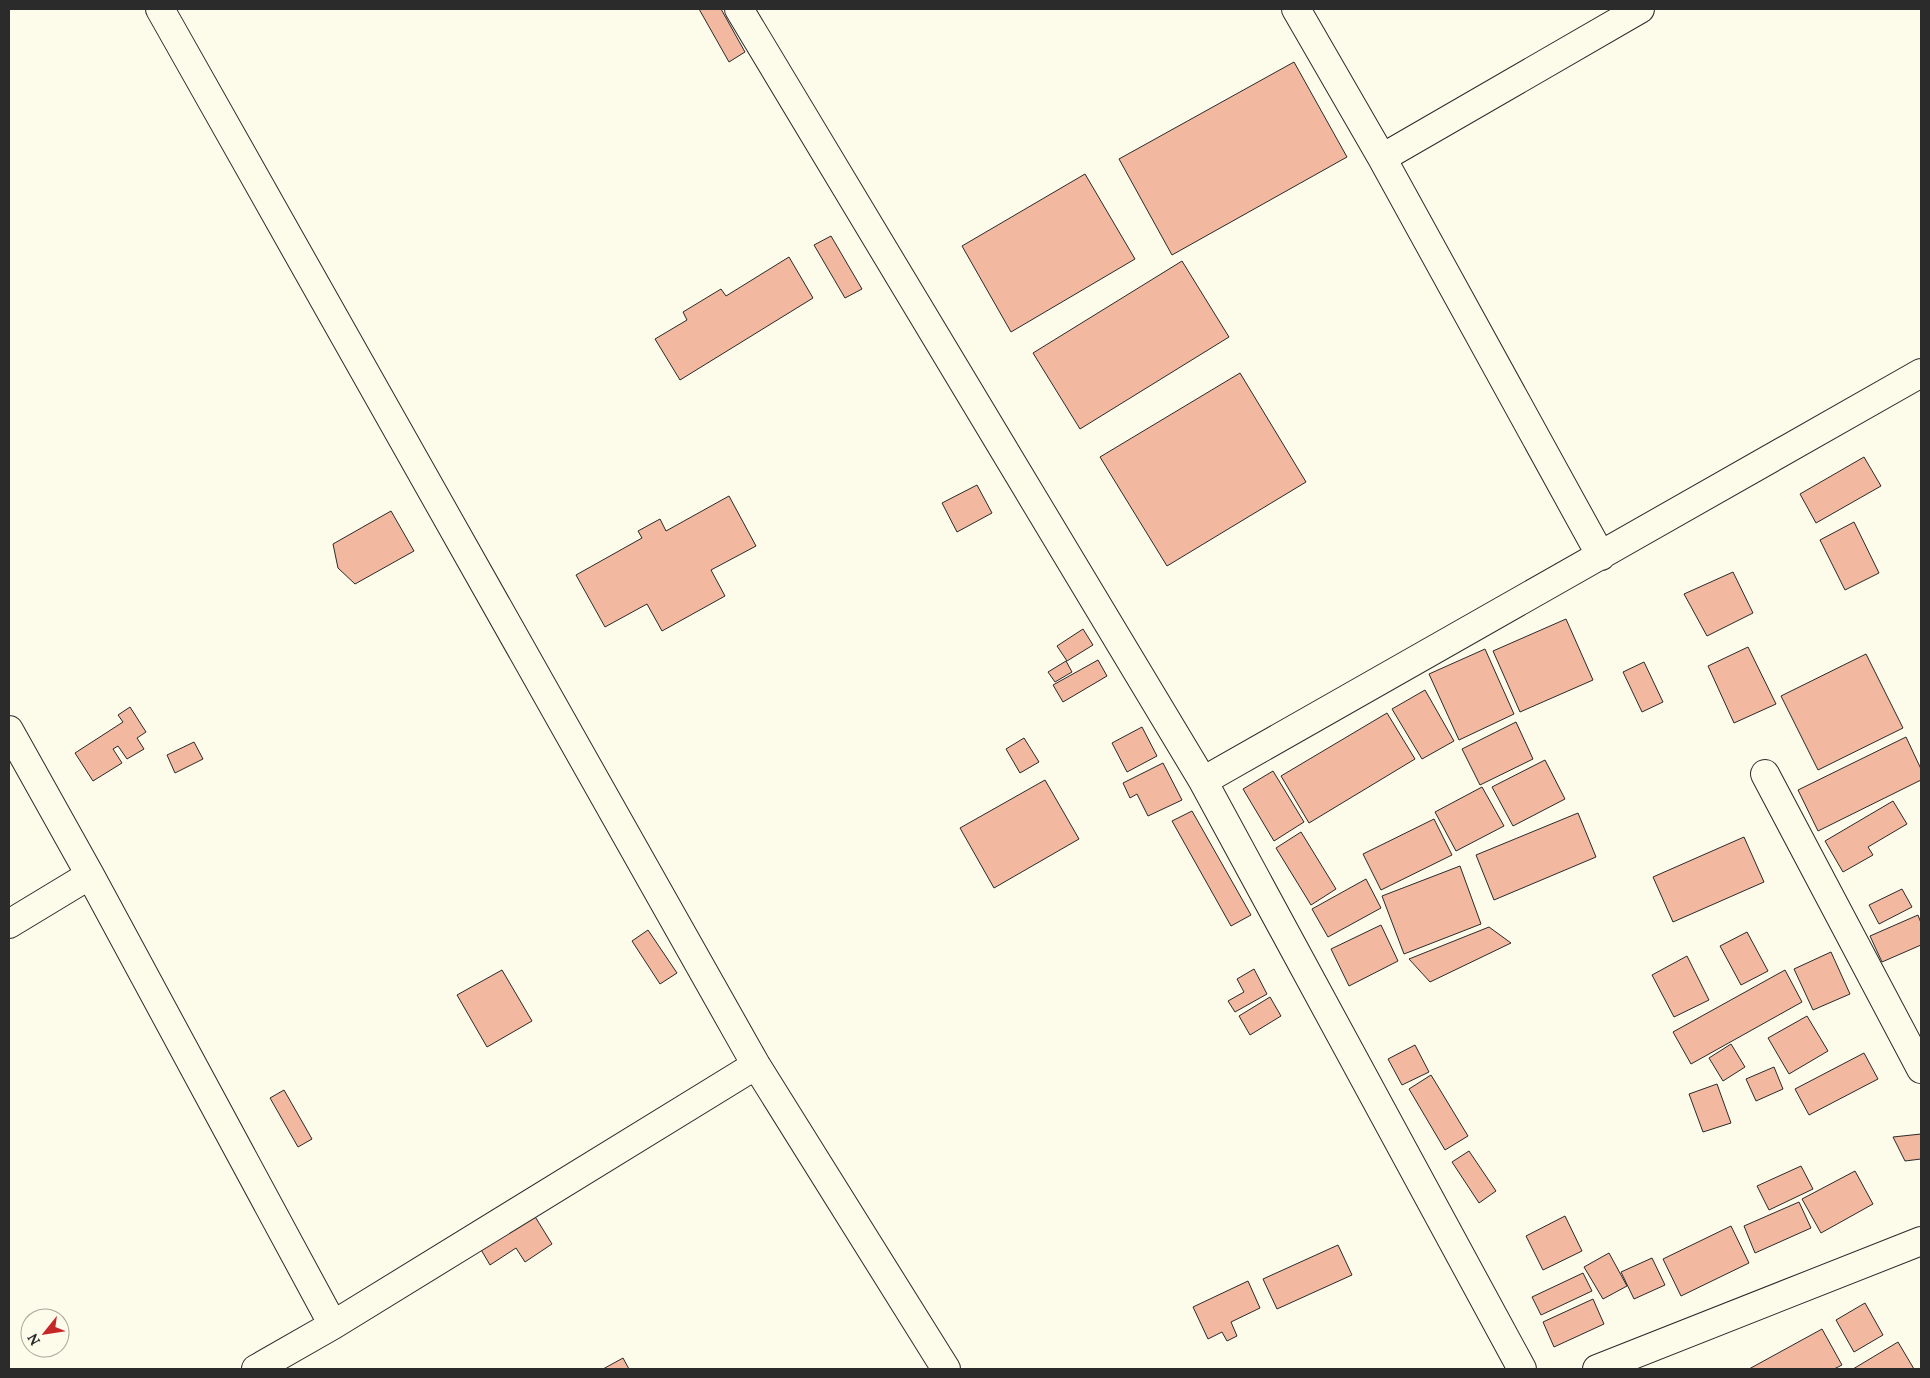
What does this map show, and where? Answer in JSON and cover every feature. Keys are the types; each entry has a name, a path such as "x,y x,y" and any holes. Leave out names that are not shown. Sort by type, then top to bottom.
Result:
{"street":[{"path":"160,9 756,1065 946,1369"},
{"path":"739,9 1203,781 1522,1369"},
{"path":"1296,9 1382,158 1601,556"},
{"path":"1382,158 1640,9"},
{"path":"1203,781 1921,373"},
{"path":"9,730 90,875 333,1325"},
{"path":"1765,774 1921,1069"},
{"path":"9,924 90,875"},
{"path":"256,1369 333,1325 756,1065"},
{"path":"1598,1369 1921,1241"}],"building":[{"path":"699,9 721,9 745,52 729,62"},
{"path":"1294,62 1347,157 1172,255 1119,159"},
{"path":"1085,174 1135,259 1011,332 962,246"},
{"path":"831,236 862,289 845,298 814,245"},
{"path":"789,257 813,298 680,380 655,339 687,320 683,312 721,289 726,296"},
{"path":"1182,261 1229,337 1080,429 1033,353"},
{"path":"1240,373 1306,482 1167,566 1100,457"},
{"path":"1864,457 1881,486 1816,523 1800,494"},
{"path":"977,485 992,513 957,532 942,503"},
{"path":"729,496 756,546 711,570 725,596 662,631 647,604 605,627 576,575 642,538 638,531 660,519 666,531"},
{"path":"391,511 414,551 355,584 338,568 333,544"},
{"path":"1854,522 1879,573 1845,590 1820,540"},
{"path":"1733,572 1753,613 1707,636 1684,594"},
{"path":"1566,619 1593,680 1520,712 1493,651"},
{"path":"1083,629 1093,645 1067,661 1057,646"},
{"path":"1748,647 1776,704 1734,723 1708,666"},
{"path":"1485,649 1514,714 1459,740 1429,674"},
{"path":"1866,654 1903,728 1818,770 1781,696"},
{"path":"1098,660 1107,676 1063,702 1053,685"},
{"path":"1066,661 1072,672 1055,682 1048,672"},
{"path":"1644,662 1663,702 1642,712 1623,672"},
{"path":"1425,690 1454,741 1422,759 1392,709"},
{"path":"130,707 146,732 137,738 144,749 127,759 118,746 113,749 122,763 93,781 75,753 123,722 118,715"},
{"path":"1387,713 1415,759 1309,823 1281,776"},
{"path":"1516,722 1533,759 1480,785 1462,749"},
{"path":"1142,727 1157,756 1127,772 1112,743"},
{"path":"1906,737 1921,769 1921,780 1818,831 1798,790"},
{"path":"1024,738 1039,762 1020,773 1006,749"},
{"path":"194,742 203,759 175,773 167,755"},
{"path":"1545,760 1565,799 1513,826 1492,787"},
{"path":"1163,763 1182,800 1148,816 1137,794 1130,798 1123,783"},
{"path":"1273,771 1304,822 1274,841 1243,789"},
{"path":"1045,780 1079,839 994,888 960,828"},
{"path":"1482,787 1504,826 1456,851 1435,812"},
{"path":"1893,801 1907,824 1868,847 1873,855 1843,872 1825,841"},
{"path":"1192,811 1251,915 1231,926 1172,821"},
{"path":"1578,813 1596,857 1494,900 1476,855"},
{"path":"1434,819 1452,855 1381,890 1363,854"},
{"path":"1301,832 1336,889 1311,905 1276,848"},
{"path":"1744,837 1764,882 1673,922 1653,877"},
{"path":"1460,866 1481,924 1404,954 1382,896"},
{"path":"1366,879 1381,908 1328,937 1312,909"},
{"path":"1902,889 1912,907 1879,924 1869,905"},
{"path":"1918,915 1921,923 1921,945 1882,962 1870,936"},
{"path":"1381,925 1398,961 1349,986 1331,949"},
{"path":"1489,927 1511,943 1430,982 1409,959"},
{"path":"648,930 677,973 660,984 632,941"},
{"path":"1747,932 1768,971 1741,985 1720,946"},
{"path":"1831,952 1850,994 1813,1010 1794,969"},
{"path":"1687,956 1709,1000 1674,1017 1652,975"},
{"path":"1254,969 1267,994 1235,1012 1228,1001 1244,992 1237,979"},
{"path":"502,970 532,1021 487,1047 457,995"},
{"path":"1785,970 1802,1002 1691,1064 1673,1032"},
{"path":"1270,997 1281,1016 1250,1035 1239,1016"},
{"path":"1807,1016 1828,1051 1789,1074 1768,1038"},
{"path":"1731,1044 1745,1067 1723,1081 1709,1058"},
{"path":"1415,1045 1429,1072 1402,1085 1388,1059"},
{"path":"1864,1053 1878,1079 1809,1115 1795,1089"},
{"path":"1774,1067 1783,1089 1756,1101 1746,1079"},
{"path":"1431,1075 1468,1136 1445,1150 1409,1089"},
{"path":"1717,1084 1731,1123 1703,1132 1689,1094"},
{"path":"284,1090 312,1139 298,1147 270,1098"},
{"path":"1921,1134 1921,1159 1905,1161 1893,1137"},
{"path":"1469,1151 1496,1191 1479,1203 1452,1162"},
{"path":"1801,1166 1813,1189 1769,1210 1757,1186"},
{"path":"1855,1171 1873,1204 1821,1233 1802,1199"},
{"path":"1799,1202 1811,1228 1755,1253 1744,1226"},
{"path":"534,1215 552,1244 525,1262 516,1248 490,1265 480,1248"},
{"path":"1565,1216 1582,1251 1543,1270 1526,1236"},
{"path":"1731,1226 1749,1263 1681,1296 1663,1259"},
{"path":"1338,1245 1352,1275 1277,1309 1263,1279"},
{"path":"1609,1253 1627,1286 1603,1299 1584,1267"},
{"path":"1652,1258 1665,1285 1634,1299 1621,1272"},
{"path":"1583,1273 1592,1291 1541,1315 1532,1297"},
{"path":"1248,1281 1260,1308 1231,1322 1237,1336 1227,1341 1222,1332 1208,1339 1193,1307"},
{"path":"1593,1299 1604,1324 1554,1347 1543,1322"},
{"path":"1865,1303 1883,1335 1854,1352 1836,1320"},
{"path":"1822,1329 1842,1365 1834,1369 1749,1369"},
{"path":"1898,1342 1914,1369 1853,1369"},
{"path":"623,1358 629,1369 603,1369"}]}
